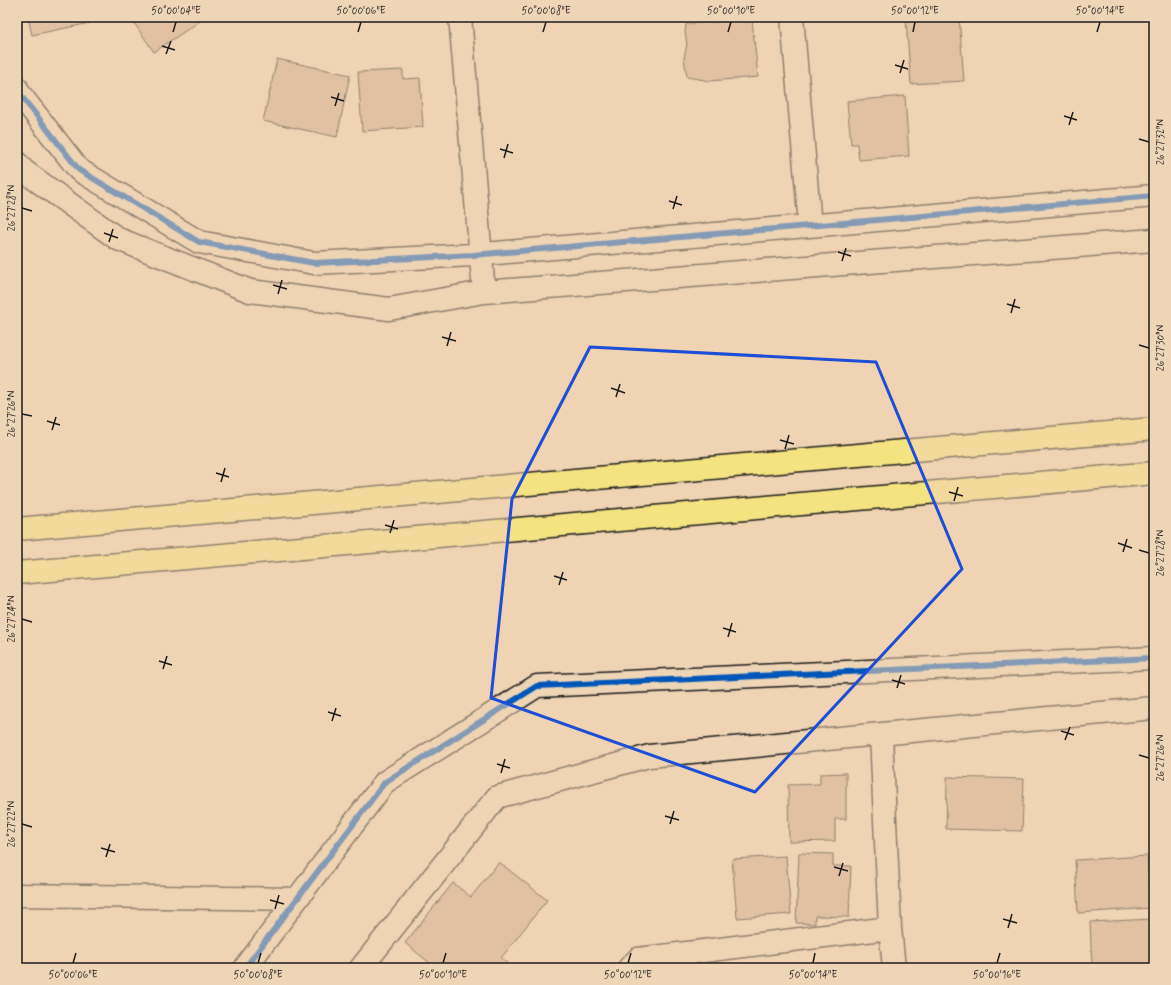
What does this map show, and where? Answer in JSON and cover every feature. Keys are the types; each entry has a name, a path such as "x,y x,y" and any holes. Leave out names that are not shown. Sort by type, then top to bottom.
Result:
{"main road":[{"path":"17,529 1154,429"},
{"path":"17,574 1154,473"}],"street":[{"path":"460,17 484,292"},
{"path":"792,17 810,226"},
{"path":"17,88 19,93 79,170 199,242 314,263 480,254 1154,196"},
{"path":"17,163 24,171 118,239 250,290 389,309 484,292 1154,240"},
{"path":"245,968 384,782 537,686 1154,658"},
{"path":"361,968 497,796 649,756 1154,708"},
{"path":"881,735 890,928 894,968"},
{"path":"17,895 297,899"},
{"path":"629,968 638,959 890,928"}],"highlighted area":[{"path":"590,347 876,362 962,569 755,792 491,698 512,499"}],"building":[{"path":"28,17 89,17 90,23 32,35"},
{"path":"130,17 206,17 154,52"},
{"path":"959,17 964,81 911,84 906,21"},
{"path":"752,19 758,77 710,81 687,77 684,58 687,44 685,32 686,24"},
{"path":"277,59 350,75 337,137 263,121"},
{"path":"403,70 403,79 420,78 423,127 362,131 358,72"},
{"path":"905,96 909,156 859,160 857,144 851,144 847,101"},
{"path":"846,773 846,819 835,819 835,841 789,842 788,785 820,784 820,774"},
{"path":"947,777 1024,779 1022,831 946,829"},
{"path":"799,853 833,854 833,866 851,866 849,917 815,916 815,924 796,923"},
{"path":"786,856 791,914 737,918 732,859"},
{"path":"1147,856 1151,908 1078,913 1075,860"},
{"path":"499,862 547,900 501,958 514,968 436,968 405,943 453,883 471,897"},
{"path":"1153,919 1154,968 1092,968 1090,922"}],"cycle path":[{"path":"17,88 19,93 79,170 199,242 314,263 473,255 1154,196"},
{"path":"245,968 385,782 537,686 1154,658"}]}
